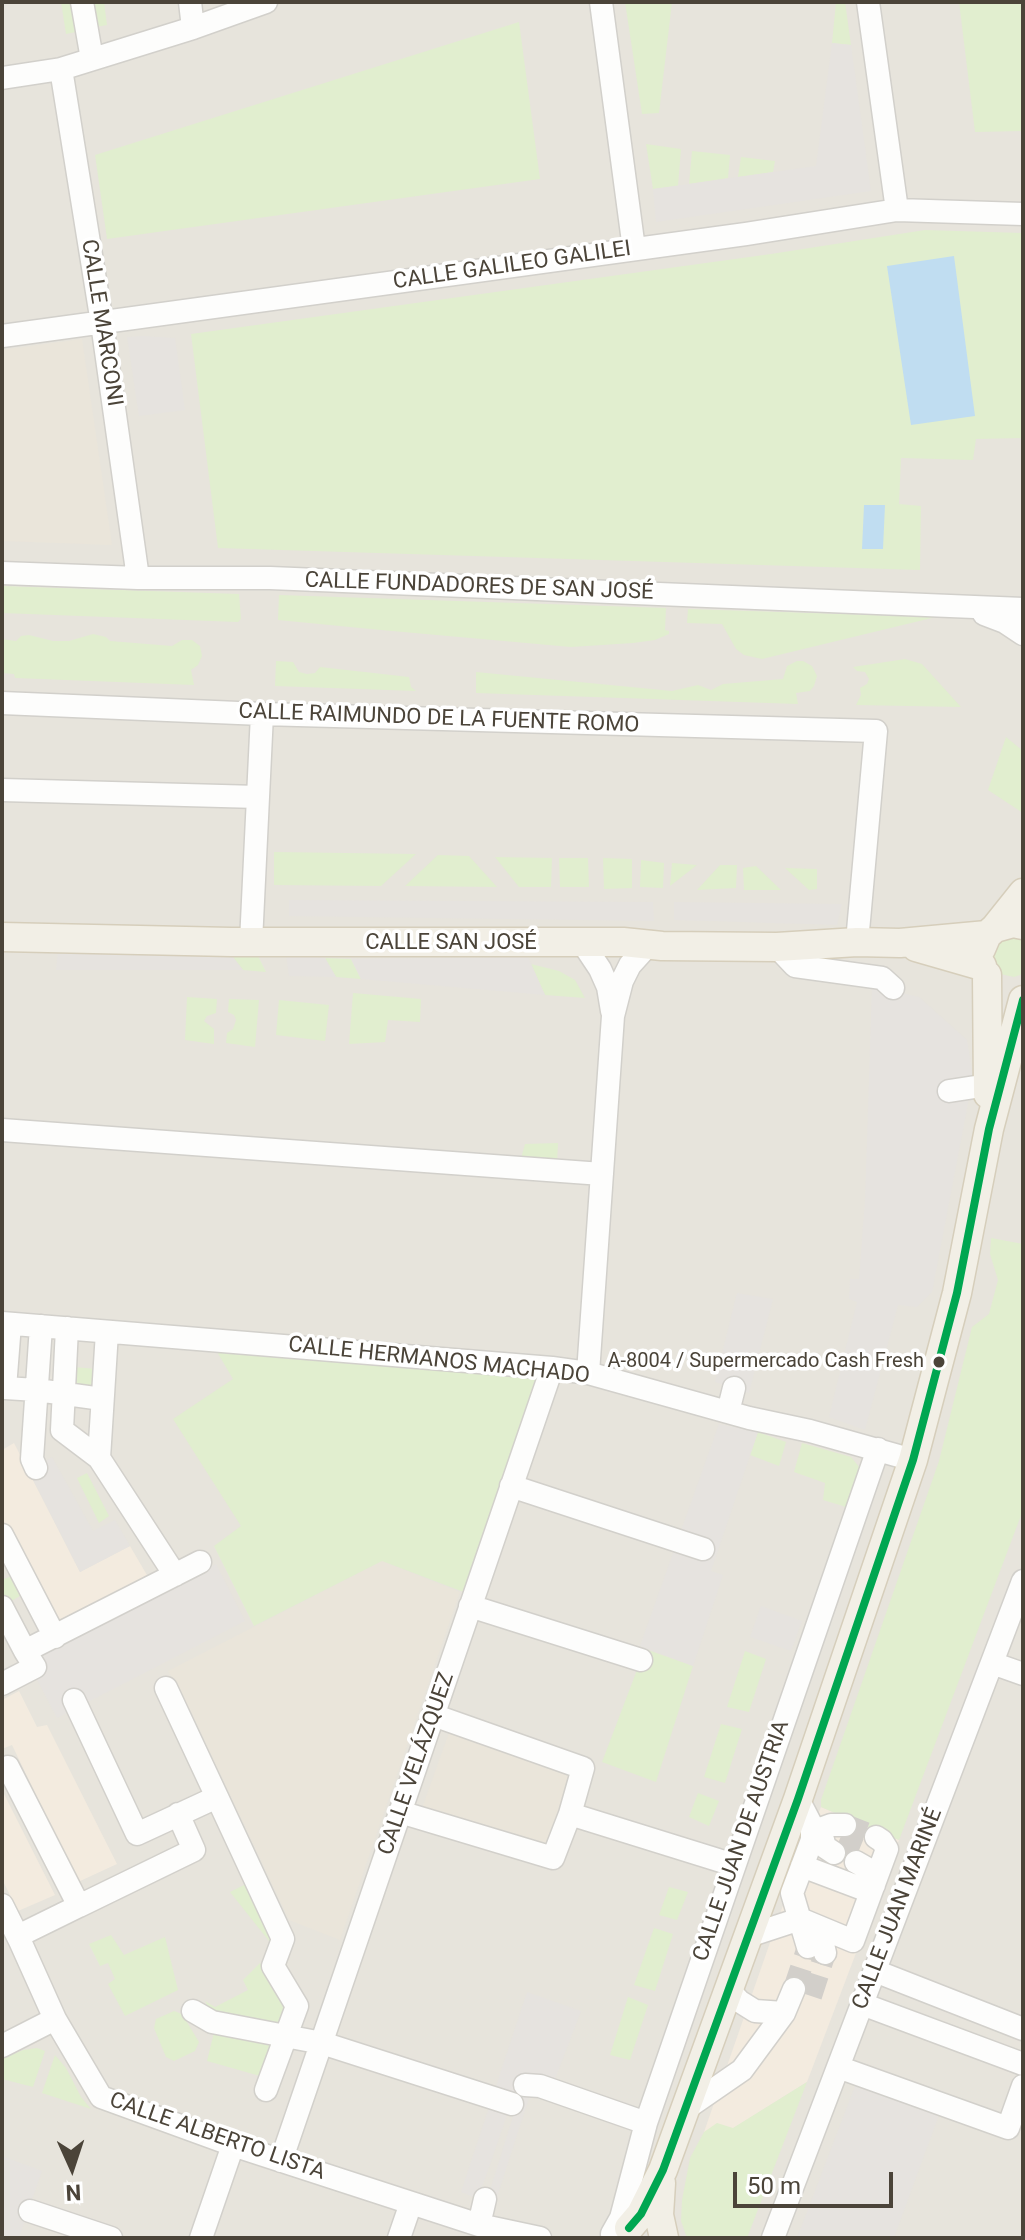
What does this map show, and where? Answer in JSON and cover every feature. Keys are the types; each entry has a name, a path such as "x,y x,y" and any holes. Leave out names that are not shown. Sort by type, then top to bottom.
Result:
{"main road":[{"path":"989,1129 984,970 980,955 982,944 1002,929 1023,893"},
{"path":"900,943 1002,929"},
{"name":"CALLE SAN JOSÉ","path":"2,937 251,942 582,942 777,947 900,943"},
{"path":"900,943 984,970 995,982 1005,987 1023,986"},
{"path":"616,2233 641,2214 663,2170 798,1799 913,1460 957,1293 989,1129 1023,1000"},
{"path":"662,2238 659,2215 663,2170"},
{"path":"616,2233 642,2228 662,2238"}],"street":[{"path":"82,2 92,59"},
{"path":"190,2 193,28"},
{"path":"2,78 61,69 266,2"},
{"path":"601,2 634,249"},
{"path":"868,2 897,210"},
{"name":"CALLE MARCONI","path":"61,69 102,323 138,578"},
{"name":"CALLE GALILEO GALILEI","path":"2,336 897,210 1023,214"},
{"name":"CALLE FUNDADORES DE SAN JOSÉ","path":"2,573 138,578 270,578 1023,609"},
{"name":"CALLE FUNDADORES DE SAN JOSÉ","path":"955,606 992,616 1023,634"},
{"name":"CALLE RAIMUNDO DE LA FUENTE ROMO","path":"2,703 262,714 876,731 857,942"},
{"path":"251,942 262,714"},
{"path":"2,790 258,797"},
{"path":"582,942 608,987 613,1016"},
{"path":"588,1373 613,1016 622,981 630,965 649,944"},
{"path":"777,947 795,966 882,978 893,988"},
{"path":"949,1091 988,1085"},
{"path":"2,1130 602,1174"},
{"path":"6,1324 4,1388 102,1399"},
{"name":"CALLE HERMANOS MACHADO","path":"6,1324 588,1373 728,1412 844,1431 878,1449 913,1460"},
{"path":"36,1468 32,1459 41,1326"},
{"path":"67,1328 62,1430 99,1458 175,1575"},
{"path":"99,1458 107,1332"},
{"name":"CALLE VELÁZQUEZ","path":"281,2161 552,1368"},
{"path":"728,1412 734,1388"},
{"name":"CALLE JUAN DE AUSTRIA","path":"616,2233 646,2123 878,1449"},
{"path":"511,1486 703,1549"},
{"path":"2,1535 10,1567 37,1601 55,1637"},
{"path":"2,1684 55,1637 200,1562"},
{"name":"CALLE JUAN MARINÉ","path":"773,2238 1023,1581"},
{"path":"30,1659 4,1611 37,1601"},
{"path":"470,1606 641,1660"},
{"path":"992,1663 1023,1674"},
{"path":"166,1688 283,1939 273,1966 297,2006 266,2090"},
{"path":"74,1700 137,1834 217,1797"},
{"path":"400,1812 553,1858 592,1766 433,1715"},
{"path":"8,1767 79,1906"},
{"path":"798,1799 830,1835 812,1840 792,1893 810,1923 816,1950"},
{"path":"18,1936 194,1850 178,1814"},
{"path":"570,1814 734,1865"},
{"path":"748,1936 810,1923 853,1941 875,1882 887,1849 882,1841 864,1850 875,1882"},
{"path":"802,1866 875,1882"},
{"name":"CALLE ALBERTO LISTA","path":"2,1905 55,2019 101,2097 484,2230 540,2238"},
{"path":"875,1971 1023,2029"},
{"path":"684,2110 742,2070 794,2000 755,2011 729,1990"},
{"path":"862,2004 1023,2064"},
{"path":"193,2011 212,2022 322,2043 512,2104"},
{"path":"2,2046 55,2019"},
{"path":"838,2067 1008,2128 1023,2086"},
{"path":"525,2085 540,2086 646,2123"},
{"path":"201,2238 233,2145"},
{"path":"484,2230 485,2199"},
{"path":"399,2238 411,2203"},
{"path":"30,2211 111,2238"}],"shaded area":[{"path":"2,2 1023,2 1023,2238 2,2238"},
{"path":"832,43 851,45 871,191 656,222 653,189 816,166"},
{"path":"127,337 175,338 185,410 139,416"},
{"path":"82,339 112,545 2,541 2,350"},
{"path":"289,900 653,902 654,921 289,916"},
{"path":"674,902 842,904 837,925 674,920"},
{"path":"58,950 233,957 243,970 56,970"},
{"path":"286,955 325,958 336,977 289,976"},
{"path":"528,957 545,995 361,979 351,959"},
{"path":"872,986 919,997 967,1040 973,1077 932,1292 917,1307 898,1305 865,1430 829,1417 857,1302 849,1299 850,1279 859,1279 865,1200"},
{"path":"737,1293 773,1299 749,1393 715,1382"},
{"path":"719,1424 758,1432 711,1571 723,1575 693,1666 640,1646"},
{"path":"14,1443 80,1572 130,1546 151,1582 96,1610 92,1603 55,1623 2,1518 2,1450"},
{"path":"52,1457 93,1531 115,1520 130,1546 80,1572 29,1472"},
{"path":"382,1561 460,1592 340,1940 289,1920 193,1716 168,1671"},
{"path":"216,1564 245,1621 57,1718 28,1662"},
{"path":"761,1606 802,1621 791,1651 750,1637"},
{"path":"19,1691 37,1727 47,1725 117,1864 78,1882 12,1745 2,1749 2,1700"},
{"path":"451,1727 576,1769 546,1853 420,1814"},
{"path":"2,1790 55,1895 18,1911 2,1879"},
{"path":"821,1807 899,1840 807,2082 732,2129 704,2132 796,1868"},
{"path":"527,1992 581,2011 554,2082 521,2075 478,2199 461,2192"},
{"path":"857,2081 940,2112 894,2238 797,2238"},
{"path":"520,2094 530,2095 495,2203 487,2200"},
{"path":"2,2156 42,2171 19,2238 2,2238"}],"green space":[{"path":"61,2 72,2 76,32 66,34"},
{"path":"92,2 104,2 107,25 96,27"},
{"path":"625,2 672,2 659,113 642,114"},
{"path":"836,2 845,2 851,45 832,43"},
{"path":"959,2 1023,2 1023,131 975,132"},
{"path":"519,22 540,179 107,239 95,155"},
{"path":"646,144 681,149 678,186 653,189"},
{"path":"692,151 730,155 728,178 689,184"},
{"path":"741,157 775,161 773,172 738,177"},
{"path":"925,230 1023,233 1023,438 976,439 973,460 901,458 899,504 921,506 920,570 218,548 191,334"},
{"path":"2,586 239,594 241,619 238,622 2,613"},
{"path":"279,595 666,608 665,630 669,634 655,640 633,643 571,647 278,620"},
{"path":"688,609 936,617 762,659 744,655 736,649 722,624 687,623"},
{"path":"93,634 110,641 172,646 182,640 192,640 200,646 202,656 198,665 191,670 194,685 15,678 14,674 2,673 2,639 16,641 21,636 29,635 69,641"},
{"path":"905,659 922,664 961,707 856,705 861,695 860,688 869,679 865,672 853,667"},
{"path":"276,661 293,662 299,672 307,674 315,673 320,667 409,677 411,687 416,691 275,686"},
{"path":"797,661 812,666 817,676 810,691 796,693 798,704 476,693 476,672 672,691 698,685 711,690 723,684 783,679 787,666"},
{"path":"1006,737 1023,751 1023,813 988,790"},
{"path":"274,852 416,854 381,886 274,885"},
{"path":"438,855 469,856 497,887 405,886"},
{"path":"495,857 552,858 551,887 519,887"},
{"path":"559,858 588,858 589,887 560,887"},
{"path":"603,858 632,859 632,888 604,889"},
{"path":"641,860 664,863 663,888 640,887"},
{"path":"672,863 697,865 670,886"},
{"path":"720,865 737,865 736,888 697,890"},
{"path":"756,866 781,890 744,890 743,868"},
{"path":"785,868 817,869 817,889 809,890"},
{"path":"1023,934 1023,974 1014,977 1000,974 994,969 989,947 993,940"},
{"path":"258,956 266,972 243,970 233,957"},
{"path":"325,958 351,959 361,979 336,977"},
{"path":"531,964 559,971 575,980 585,998 545,995"},
{"path":"353,993 421,999 420,1022 388,1020 385,1042 349,1044"},
{"path":"187,997 217,999 216,1013 207,1016 204,1021 214,1029 214,1044 185,1040"},
{"path":"229,999 259,1000 255,1047 226,1043 227,1033 233,1029 236,1020 228,1012"},
{"path":"279,1000 329,1005 325,1041 276,1035"},
{"path":"558,1143 557,1163 520,1162 525,1144"},
{"path":"991,1238 1023,1244 1023,1510 899,1840 821,1807 821,1800 939,1461 972,1327 989,1314 998,1280 990,1254"},
{"path":"210,1340 552,1368 474,1596 382,1561 254,1626 214,1546 241,1526 173,1419 233,1379"},
{"path":"73,1367 97,1369 95,1390 71,1390"},
{"path":"758,1432 786,1442 779,1466 750,1455"},
{"path":"802,1443 851,1457 860,1468 850,1510 823,1500 825,1483 794,1472"},
{"path":"87,1473 109,1516 99,1523 77,1478"},
{"path":"14,1575 25,1593 8,1603 2,1590 2,1580"},
{"path":"645,1649 693,1666 656,1782 602,1762"},
{"path":"745,1651 766,1659 749,1712 727,1707"},
{"path":"721,1724 742,1729 725,1783 704,1777"},
{"path":"698,1793 719,1801 709,1826 689,1817"},
{"path":"250,1882 273,1937 273,1946 230,1892"},
{"path":"669,1887 688,1892 677,1920 659,1915"},
{"path":"654,1928 673,1934 655,1991 634,1985"},
{"path":"111,1935 124,1955 165,1937 178,1990 125,2016 108,1984 115,1979 108,1963 100,1966 89,1944"},
{"path":"260,1963 287,2003 279,2026 212,2014 205,2001 215,2007 248,1990 243,1980"},
{"path":"628,1997 648,2005 630,2060 610,2055"},
{"path":"174,2011 182,2014 199,2042 195,2051 174,2061 166,2057 154,2028 156,2019"},
{"path":"215,2028 271,2043 260,2076 207,2061"},
{"path":"37,2048 45,2051 33,2087 2,2079 2,2059"},
{"path":"55,2055 66,2068 91,2109 42,2093"},
{"path":"807,2082 747,2238 687,2238 681,2221 682,2200 690,2158 704,2132 717,2123 733,2128"}],"water":[{"path":"954,256 975,416 911,425 887,266"},
{"path":"864,505 885,505 883,549 862,549"}],"tunnel":[{"path":"845,1825 876,1837"},
{"path":"839,1841 861,1850"},
{"path":"794,1989 808,1947"},
{"path":"811,1996 825,1953"}],"transit line":[{"path":"629,2228 641,2214 663,2170 798,1799 913,1460 957,1293 989,1129 1023,1000"}],"place":[{"name":"A-8004 / Supermercado Cash Fresh","path":"939,1362"}]}
